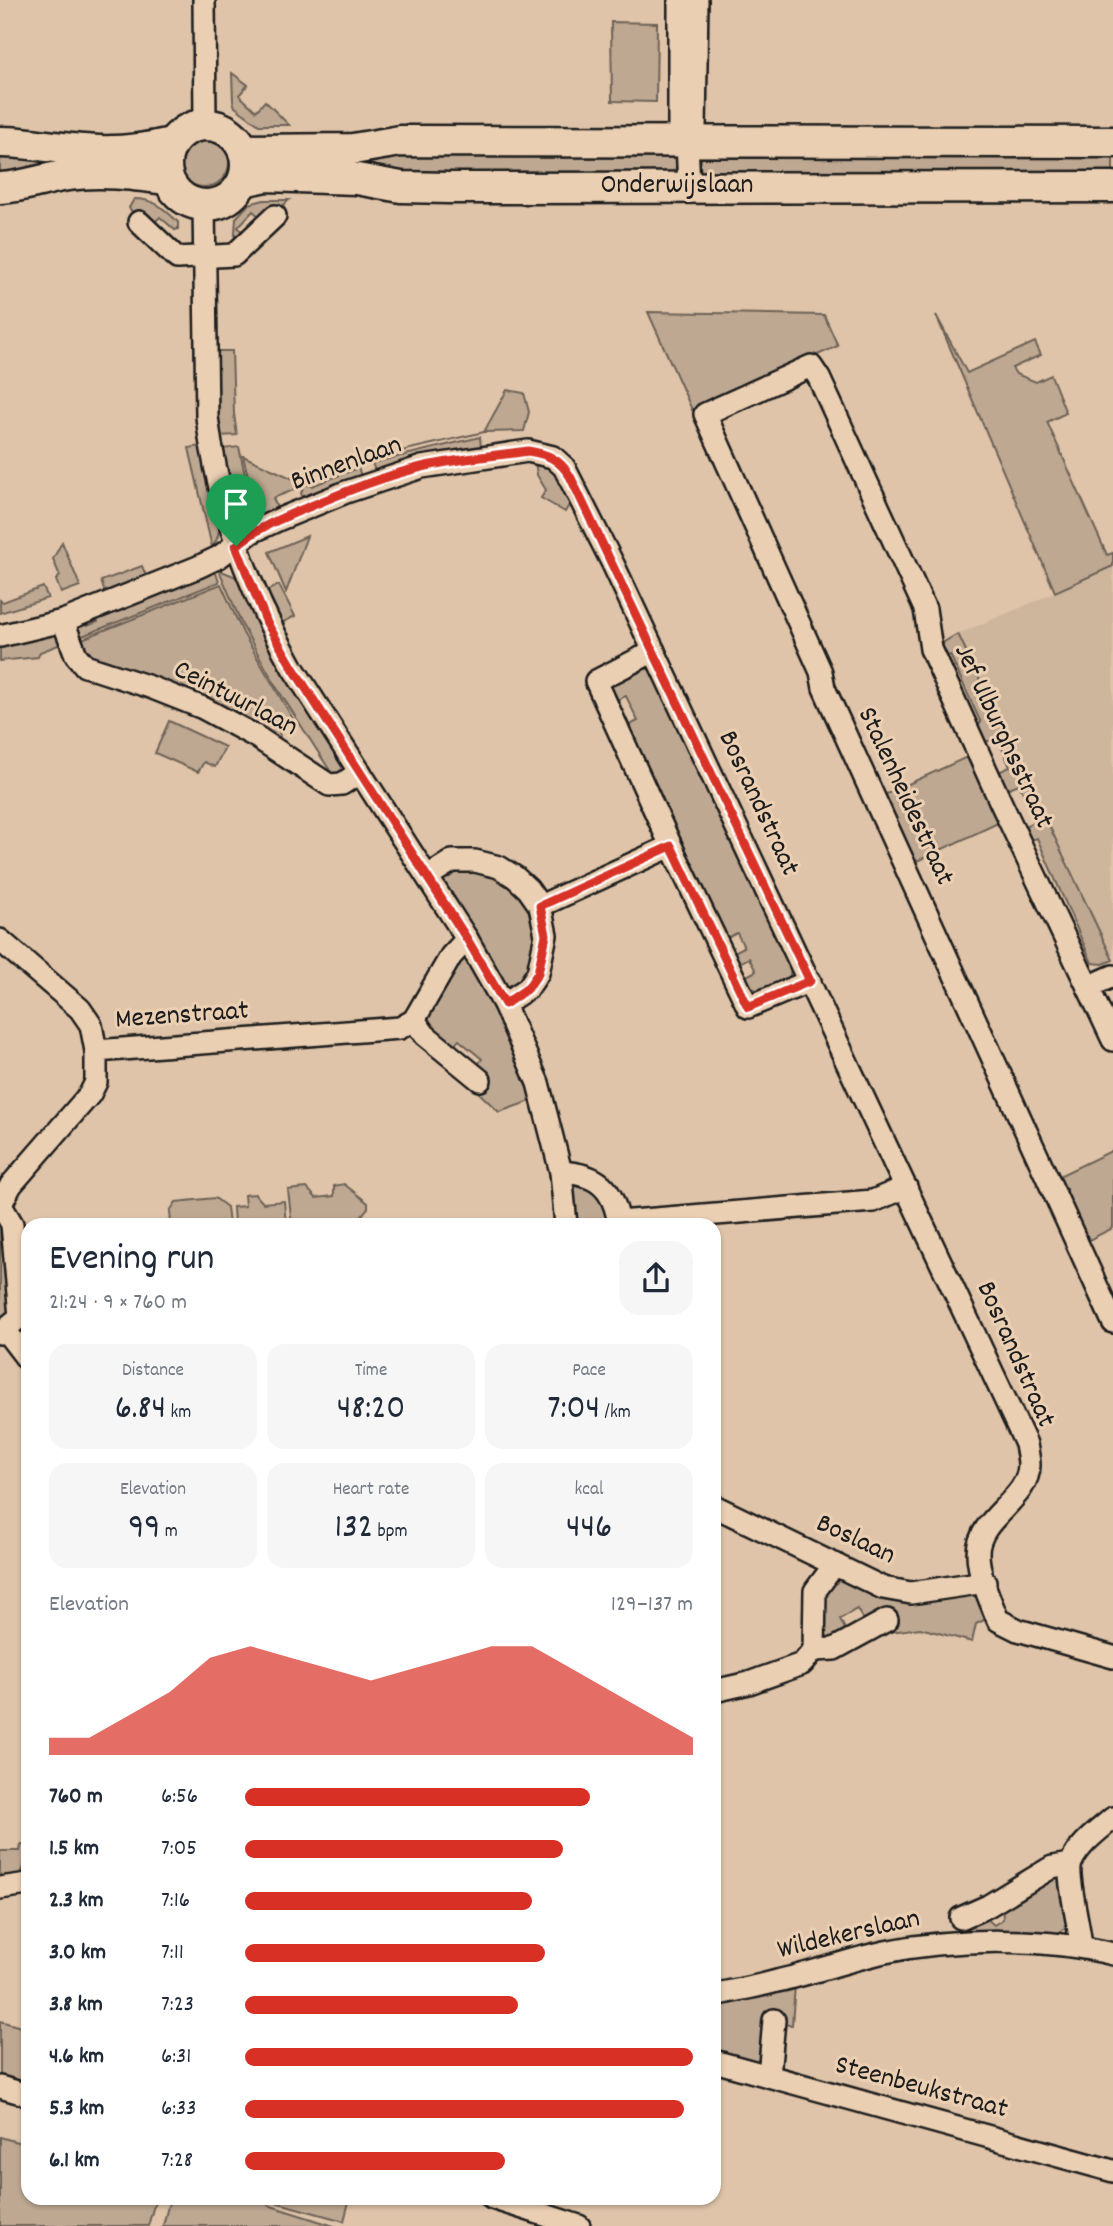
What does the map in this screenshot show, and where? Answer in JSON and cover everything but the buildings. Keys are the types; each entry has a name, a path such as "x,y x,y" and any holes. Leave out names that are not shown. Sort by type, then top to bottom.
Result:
{"main road":[{"path":"205,124 221,127 235,136 244,150 246,171 234,195 220,203 204,206 188,202 176,192 167,179 165,167 171,143 180,133 205,124"},
{"name":"Onderwijslaan","path":"244,150 353,149 400,141 1113,142"},
{"path":"0,142 28,142 83,150 139,150 171,143"},
{"path":"0,188 17,188 72,174 167,179"},
{"name":"Onderwijslaan","path":"243,181 266,176 357,179 401,187 449,188 1113,187"}],"street":[{"path":"204,0 205,124"},
{"path":"688,10 679,129 687,141 689,188"},
{"name":"Ceintuurlaan","path":"204,206 207,418 211,447 236,546 267,623 293,668 428,876 505,1004 538,1083 561,1172 565,1218"},
{"path":"139,222 177,258 205,258 234,255 275,216"},
{"name":"Stalenheidestraat","path":"819,378 811,366 705,414 821,672 829,701 1113,1322"},
{"name":"Jef Ulburghsstraat","path":"819,378 925,609 931,649 1005,813 1113,1040"},
{"name":"Binnenlaan","path":"0,636 63,621 198,567 219,557 253,532 280,519 385,478 422,467 469,458 528,451"},
{"name":"Bosrandstraat","path":"528,451 553,457 570,476 1026,1444 1030,1467 1023,1485 980,1540 978,1552 985,1582"},
{"name":"Ceintuurlaan","path":"63,621 76,655 85,666 203,708 255,736 329,785 342,784 360,772"},
{"path":"654,651 596,681 671,846 748,1007 810,981"},
{"path":"540,906 671,846"},
{"path":"428,876 452,861 475,861 499,867 528,889 540,906 546,935 538,973 528,988 505,1004"},
{"path":"467,939 451,956 414,1020 425,1035 480,1080"},
{"path":"0,940 80,1009 91,1025 96,1051"},
{"path":"1088,987 1113,976"},
{"name":"Mezenstraat","path":"1,1204 11,1185 90,1094 96,1082 96,1051 390,1029 400,1028 414,1020"},
{"path":"561,1172 588,1176 606,1187 614,1202 618,1218"},
{"path":"685,1218 873,1201 906,1187"},
{"path":"1,1204 12,1224 20,1317 3,1332 21,1352"},
{"name":"Boslaan","path":"721,1509 883,1588 908,1593 985,1582"},
{"path":"721,1689 749,1683 803,1664 814,1650 815,1591 835,1564"},
{"path":"985,1582 998,1620 1006,1625 1113,1657"},
{"path":"814,1650 834,1649 887,1620"},
{"path":"1081,1946 1070,1864 1082,1845 1113,1818"},
{"name":"Wildekerslaan","path":"961,1918 992,1912 1052,1867 1070,1864"},
{"path":"0,1888 21,1885"},
{"name":"Wildekerslaan","path":"721,1994 776,1982 885,1952 933,1945 1030,1942 1081,1946 1113,1954"},
{"path":"769,2076 774,2020"},
{"name":"Steenbeukstraat","path":"721,2063 1113,2171"},
{"path":"0,2087 21,2093"},
{"path":"514,2205 579,2226"}],"shaded area":[{"path":"611,22 657,23 656,102 612,101"},
{"path":"232,73 248,85 239,95 256,111 265,101 289,125 259,125 235,107"},
{"path":"204,137 221,145 229,162 221,179 204,187 187,179 179,162 187,145"},
{"path":"0,153 126,156 0,175"},
{"path":"1113,153 1113,175 705,174 699,169 702,156"},
{"path":"669,154 676,157 678,164 673,173 397,176 282,169 360,155"},
{"path":"134,199 158,205 178,222 178,229 175,230 160,217 151,226 138,219 129,208"},
{"path":"264,200 289,200 275,213 262,219 253,211 238,227 246,236 234,248 236,218 249,204"},
{"path":"648,312 824,315 838,346 692,410"},
{"path":"936,315 967,373 1035,342 1041,355 1012,368 1016,374 1036,382 1051,375 1066,413 1047,422 1107,555 1113,553 1113,566 1055,592"},
{"path":"232,351 237,435 219,436 214,402 215,353"},
{"path":"507,390 524,393 529,412 524,431 484,432"},
{"path":"480,437 481,449 376,473 372,463"},
{"path":"239,447 254,517 238,506 229,489 222,449"},
{"path":"189,448 203,448 219,514 217,538 212,547"},
{"path":"243,456 298,481 294,490 273,498 279,513 258,517"},
{"path":"535,461 551,466 572,500 565,512 541,498 546,490 537,475"},
{"path":"358,468 362,478 304,501 301,493 305,484 312,486"},
{"path":"307,536 286,592 269,552"},
{"path":"62,542 80,586 61,593 56,580 60,576 53,559"},
{"path":"1113,564 1113,960 958,634"},
{"path":"142,566 146,576 144,579 109,593 104,590 101,581"},
{"path":"215,570 219,582 77,638 77,628 85,620 87,626 98,622 96,616"},
{"path":"219,570 240,581 346,762 346,771 336,780 277,688 242,625"},
{"path":"221,584 243,633 293,719 287,720 279,727 280,739 238,715 172,684 102,659 96,663 77,641"},
{"path":"279,585 295,616 282,623 278,621 266,591"},
{"path":"43,587 48,598 0,613 0,600 3,602"},
{"path":"56,632 66,642 40,652 38,657 0,661 0,643"},
{"path":"958,634 1113,960 1103,964 1092,963 1037,838 1028,841 1022,827 1036,821 1019,784 1004,790 996,773 1010,767 998,738 982,743 975,727 981,723 950,655 943,658 941,651 944,642"},
{"path":"639,667 651,670 658,676 684,732 683,739 702,781 709,784 759,889 756,897 775,936 781,938 792,964 789,979 770,990 759,991 741,979 756,971 749,958 735,965 730,954 744,947 737,933 723,940 624,728 638,721 626,696 612,702 608,693 611,683"},
{"path":"169,721 225,747 215,767 204,762 198,772 155,753"},
{"path":"967,757 998,823 913,863 882,796"},
{"path":"451,868 487,868 522,890 541,929 534,969 514,989 505,985 444,886 443,874"},
{"path":"466,957 495,1002 534,1100 499,1112 476,1090 481,1086 474,1069 482,1059 459,1040 450,1049 430,1030 425,1017 429,1009 435,1006 456,959"},
{"path":"1113,1150 1113,1228 1087,1241 1057,1177"},
{"path":"571,1182 601,1193 609,1218 574,1218"},
{"path":"344,1184 368,1203 368,1208 362,1215 366,1218 291,1218 288,1190 307,1188 316,1198 334,1196 334,1186"},
{"path":"255,1194 263,1203 284,1201 285,1218 234,1218 233,1207 245,1206 244,1195"},
{"path":"215,1198 227,1207 228,1218 170,1218 170,1211 176,1202"},
{"path":"0,1221 7,1226 14,1312 0,1321"},
{"path":"834,1580 969,1594 979,1598 990,1617 976,1624 972,1642 920,1628 891,1632 888,1626 866,1625 857,1609 840,1619 848,1635 830,1639 823,1632 824,1588"},
{"path":"21,1845 21,1872 0,1880 0,1851 20,1851"},
{"path":"1051,1876 1059,1878 1066,1885 1072,1918 1066,1928 1054,1935 968,1935 963,1922 985,1917 994,1925 1003,1919 1002,1906"},
{"path":"795,1985 792,2025 778,2024 763,2065 721,2057 721,2001"},
{"path":"0,2021 21,2027 21,2085 0,2080"},
{"path":"0,2137 21,2143 21,2205 154,2205 148,2226 0,2226"},
{"path":"168,2205 268,2205 334,2226 163,2226"},
{"path":"286,2205 348,2205 344,2221"}],"route":[{"path":"528,451 553,457 570,476 810,981 748,1007 671,846 540,906 546,935 538,973 528,988 505,1004 428,876 293,668 267,623 236,546 253,532 280,519 346,492 422,467 528,451"}]}
